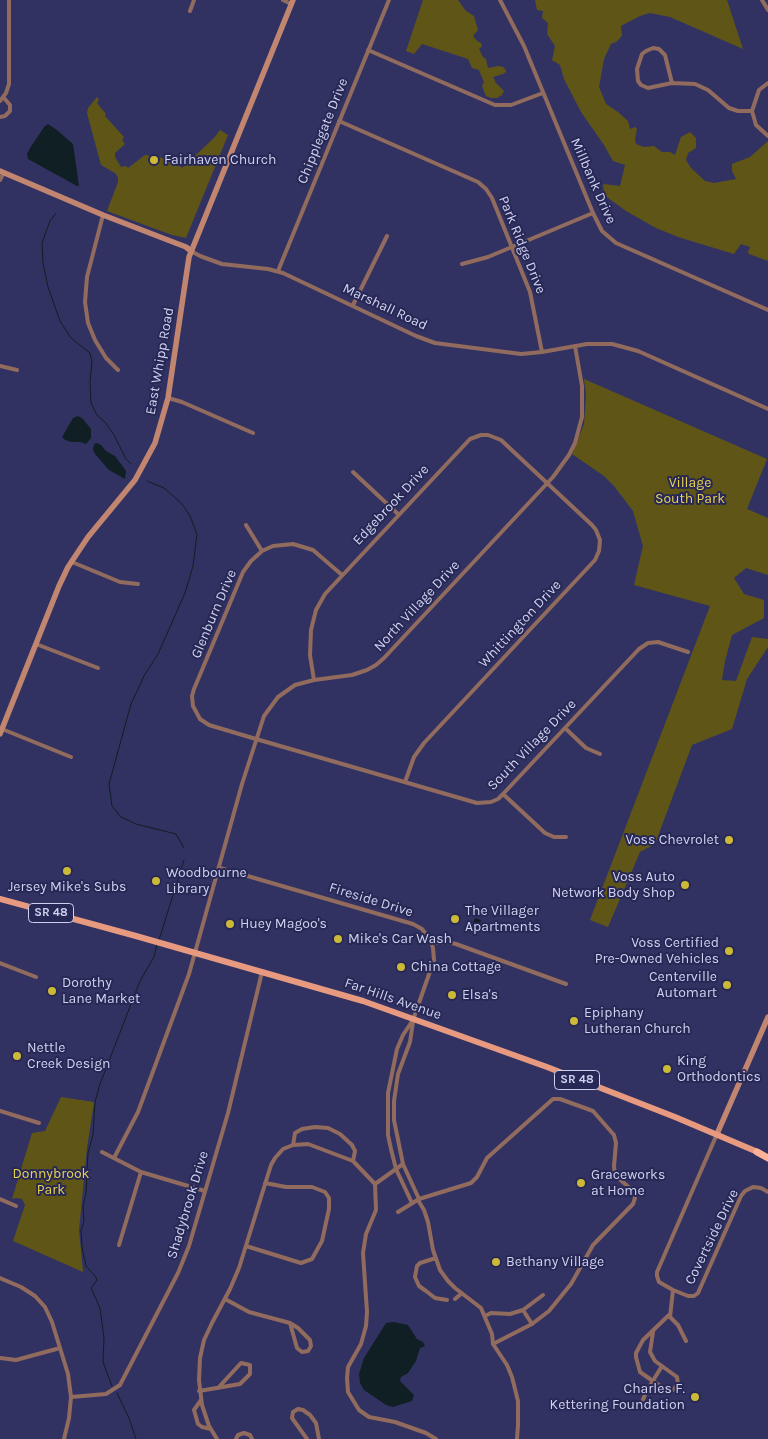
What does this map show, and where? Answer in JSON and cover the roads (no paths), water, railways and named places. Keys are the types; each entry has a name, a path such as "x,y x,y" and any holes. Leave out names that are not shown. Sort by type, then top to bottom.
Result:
{"highway":[{"path":"757,1152 768,1157"}],"main road":[{"name":"East Whipp Road","path":"1,731 59,586 88,537 127,491 143,467 159,431 168,398 189,257 292,2"},
{"name":"Marshall Road","path":"2,171 192,251"},
{"name":"Far Hills Avenue","path":"0,899 363,1001 547,1067 717,1134 757,1152"},
{"path":"717,1134 768,1017"}],"street":[{"path":"0,117 10,112 10,105 2,99 9,84 10,0"},
{"path":"190,11 194,0"},
{"path":"282,0 292,2"},
{"name":"Chipplegate Drive","path":"278,272 389,0"},
{"name":"Millbank Drive","path":"500,0 524,46 602,231 616,243 768,310"},
{"path":"762,0 768,10"},
{"path":"672,83 667,59 662,52 653,48 642,54 636,74 641,85 648,88 672,83 686,82 695,84 708,90 729,108 738,111 752,111"},
{"path":"368,50 495,105 511,105 543,93"},
{"path":"768,83 759,90 752,111 756,125 768,136"},
{"name":"Park Ridge Drive","path":"339,121 482,185 492,198 533,301 542,352"},
{"path":"0,180 2,171"},
{"path":"462,264 488,257 593,213"},
{"path":"103,215 87,277 85,302 88,323 95,340 106,358 118,370"},
{"path":"353,306 387,236"},
{"name":"Marshall Road","path":"192,251 222,264 278,272 294,277 416,336 435,343 511,354 601,344 625,347 768,409"},
{"name":"North Village Drive","path":"114,1158 138,1112 189,974 264,716 278,697 295,686 314,680 359,673 384,658 547,483 569,455 582,417 582,386 575,346"},
{"path":"0,366 17,370"},
{"path":"168,398 182,402 253,433"},
{"name":"Edgebrook Drive","path":"314,680 310,642 313,621 325,594 466,442 481,435 493,436 502,440 547,483"},
{"path":"353,472 398,514"},
{"name":"Whittington Drive","path":"405,782 414,757 424,743 597,556 600,540 596,530 547,483"},
{"path":"246,525 262,551 279,545 301,546 319,554 342,575"},
{"name":"Glenburn Drive","path":"256,739 204,722 194,711 192,696 243,572 262,551"},
{"path":"72,562 120,582 138,584"},
{"name":"South Village Drive","path":"256,739 477,803 495,801 643,646 653,642 663,642 688,652"},
{"path":"36,644 98,668"},
{"path":"565,728 586,748 600,754"},
{"path":"1,731 71,757"},
{"path":"503,794 545,832 554,837 566,837"},
{"name":"Fireside Drive","path":"220,868 413,924 422,929 432,942"},
{"path":"516,1439 519,1413 516,1389 506,1365 493,1344 492,1334 481,1308 448,1281 440,1270 424,1210 403,1164 394,1120 394,1100 398,1074 410,1042 414,1020 434,960 432,942 456,944 566,984"},
{"path":"0,963 36,977"},
{"name":"Shadybrook Drive","path":"71,1397 106,1394 116,1389 123,1380 178,1273 189,1246 228,1113 262,972"},
{"path":"412,1202 396,1169 388,1136 388,1093 397,1049 403,1035 414,1020"},
{"path":"398,1212 419,1199 471,1182 487,1158 550,1100 560,1099 592,1110 606,1124 616,1139 615,1175 634,1192 633,1204 592,1247 565,1293 549,1311 532,1324 493,1344"},
{"path":"0,1111 40,1123"},
{"path":"292,1145 295,1133 302,1129 328,1128 340,1134 352,1145 355,1151 353,1161"},
{"name":"Covertside Drive","path":"717,1134 657,1272 656,1276 659,1282 688,1296 694,1296 698,1293 745,1191 753,1187 761,1188 768,1192"},
{"path":"217,1439 211,1429 199,1391 199,1368 202,1347 235,1279 274,1158 283,1149 292,1145 308,1144 353,1161 375,1184 376,1210 366,1234 362,1254 367,1306 366,1326 361,1344 348,1367 346,1378 348,1392 359,1410 369,1417 395,1422 426,1433 436,1439"},
{"path":"102,1152 141,1172 205,1190"},
{"path":"375,1184 403,1164"},
{"path":"119,1245 141,1172"},
{"path":"246,1246 298,1262 305,1262 312,1259 322,1241 330,1201 328,1194 312,1187 286,1187 265,1183"},
{"path":"0,1199 16,1206"},
{"path":"436,1258 416,1266 415,1277 419,1286 435,1298 447,1300"},
{"path":"0,1278 22,1287 41,1302 52,1322 68,1374 71,1397 64,1439"},
{"path":"653,1332 650,1352 654,1361 677,1377 678,1384 674,1390 670,1391 653,1382 640,1372 636,1357 640,1344 669,1315 673,1290"},
{"path":"455,1299 462,1293"},
{"path":"484,1316 491,1313 510,1314 523,1310 543,1295"},
{"path":"225,1299 248,1312 290,1323 298,1328 310,1340 311,1346 308,1351 302,1352 297,1348 290,1323"},
{"path":"523,1310 532,1324"},
{"path":"669,1315 678,1325 686,1341"},
{"path":"0,1358 9,1360 24,1358 60,1348"},
{"path":"199,1391 218,1388 240,1384 250,1374 250,1365 241,1363 218,1388"},
{"path":"641,1405 646,1392 662,1366"},
{"path":"201,1400 194,1410 198,1424 211,1429"},
{"path":"307,1439 292,1418 293,1412 298,1409 310,1415 316,1423 319,1439"},
{"path":"236,1439 238,1435 244,1433 250,1435 252,1439"}],"waterway":[{"path":"56,213 50,221 42,243 43,263 48,287 60,321 71,338 90,353 92,362 90,382 91,403 97,415 105,422 114,435 126,459 131,464"},
{"path":"147,481 164,488 182,504 190,516 197,534 193,566 185,593 158,654 144,676 131,704 109,784 112,806 121,817 136,824 176,834 184,848"},
{"path":"159,940 184,860"},
{"path":"112,1386 103,1362 104,1338 100,1308 91,1288 97,1280 86,1266 82,1247 81,1230 84,1222 83,1206 86,1193 88,1153 93,1135 95,1102 100,1084 140,981 154,957 157,944"},
{"path":"117,1393 129,1418 136,1439"}],"place":[{"name":"Fairhaven Church","path":"154,160"},
{"name":"Voss Chevrolet","path":"729,840"},
{"name":"Jersey Mike's Subs","path":"67,871"},
{"name":"Woodbourne Library","path":"156,881"},
{"name":"Voss Auto Network Body Shop","path":"685,885"},
{"name":"The Villager Apartments","path":"455,919"},
{"name":"Huey Magoo's","path":"230,924"},
{"name":"Mike's Car Wash","path":"338,939"},
{"name":"Voss Certified Pre-Owned Vehicles","path":"729,951"},
{"name":"China Cottage","path":"401,967"},
{"name":"Centerville Automart","path":"727,985"},
{"name":"Dorothy Lane Market","path":"52,991"},
{"name":"Elsa's","path":"452,995"},
{"name":"Epiphany Lutheran Church","path":"574,1021"},
{"name":"Nettle Creek Design","path":"17,1056"},
{"name":"King Orthodontics","path":"667,1069"},
{"name":"Graceworks at Home","path":"581,1183"},
{"name":"Bethany Village","path":"496,1262"},
{"name":"Charles F. Kettering Foundation","path":"695,1397"}],"park label":[{"name":"Village South Park","path":"690,492"},
{"name":"Donnybrook Park","path":"51,1182"}]}
